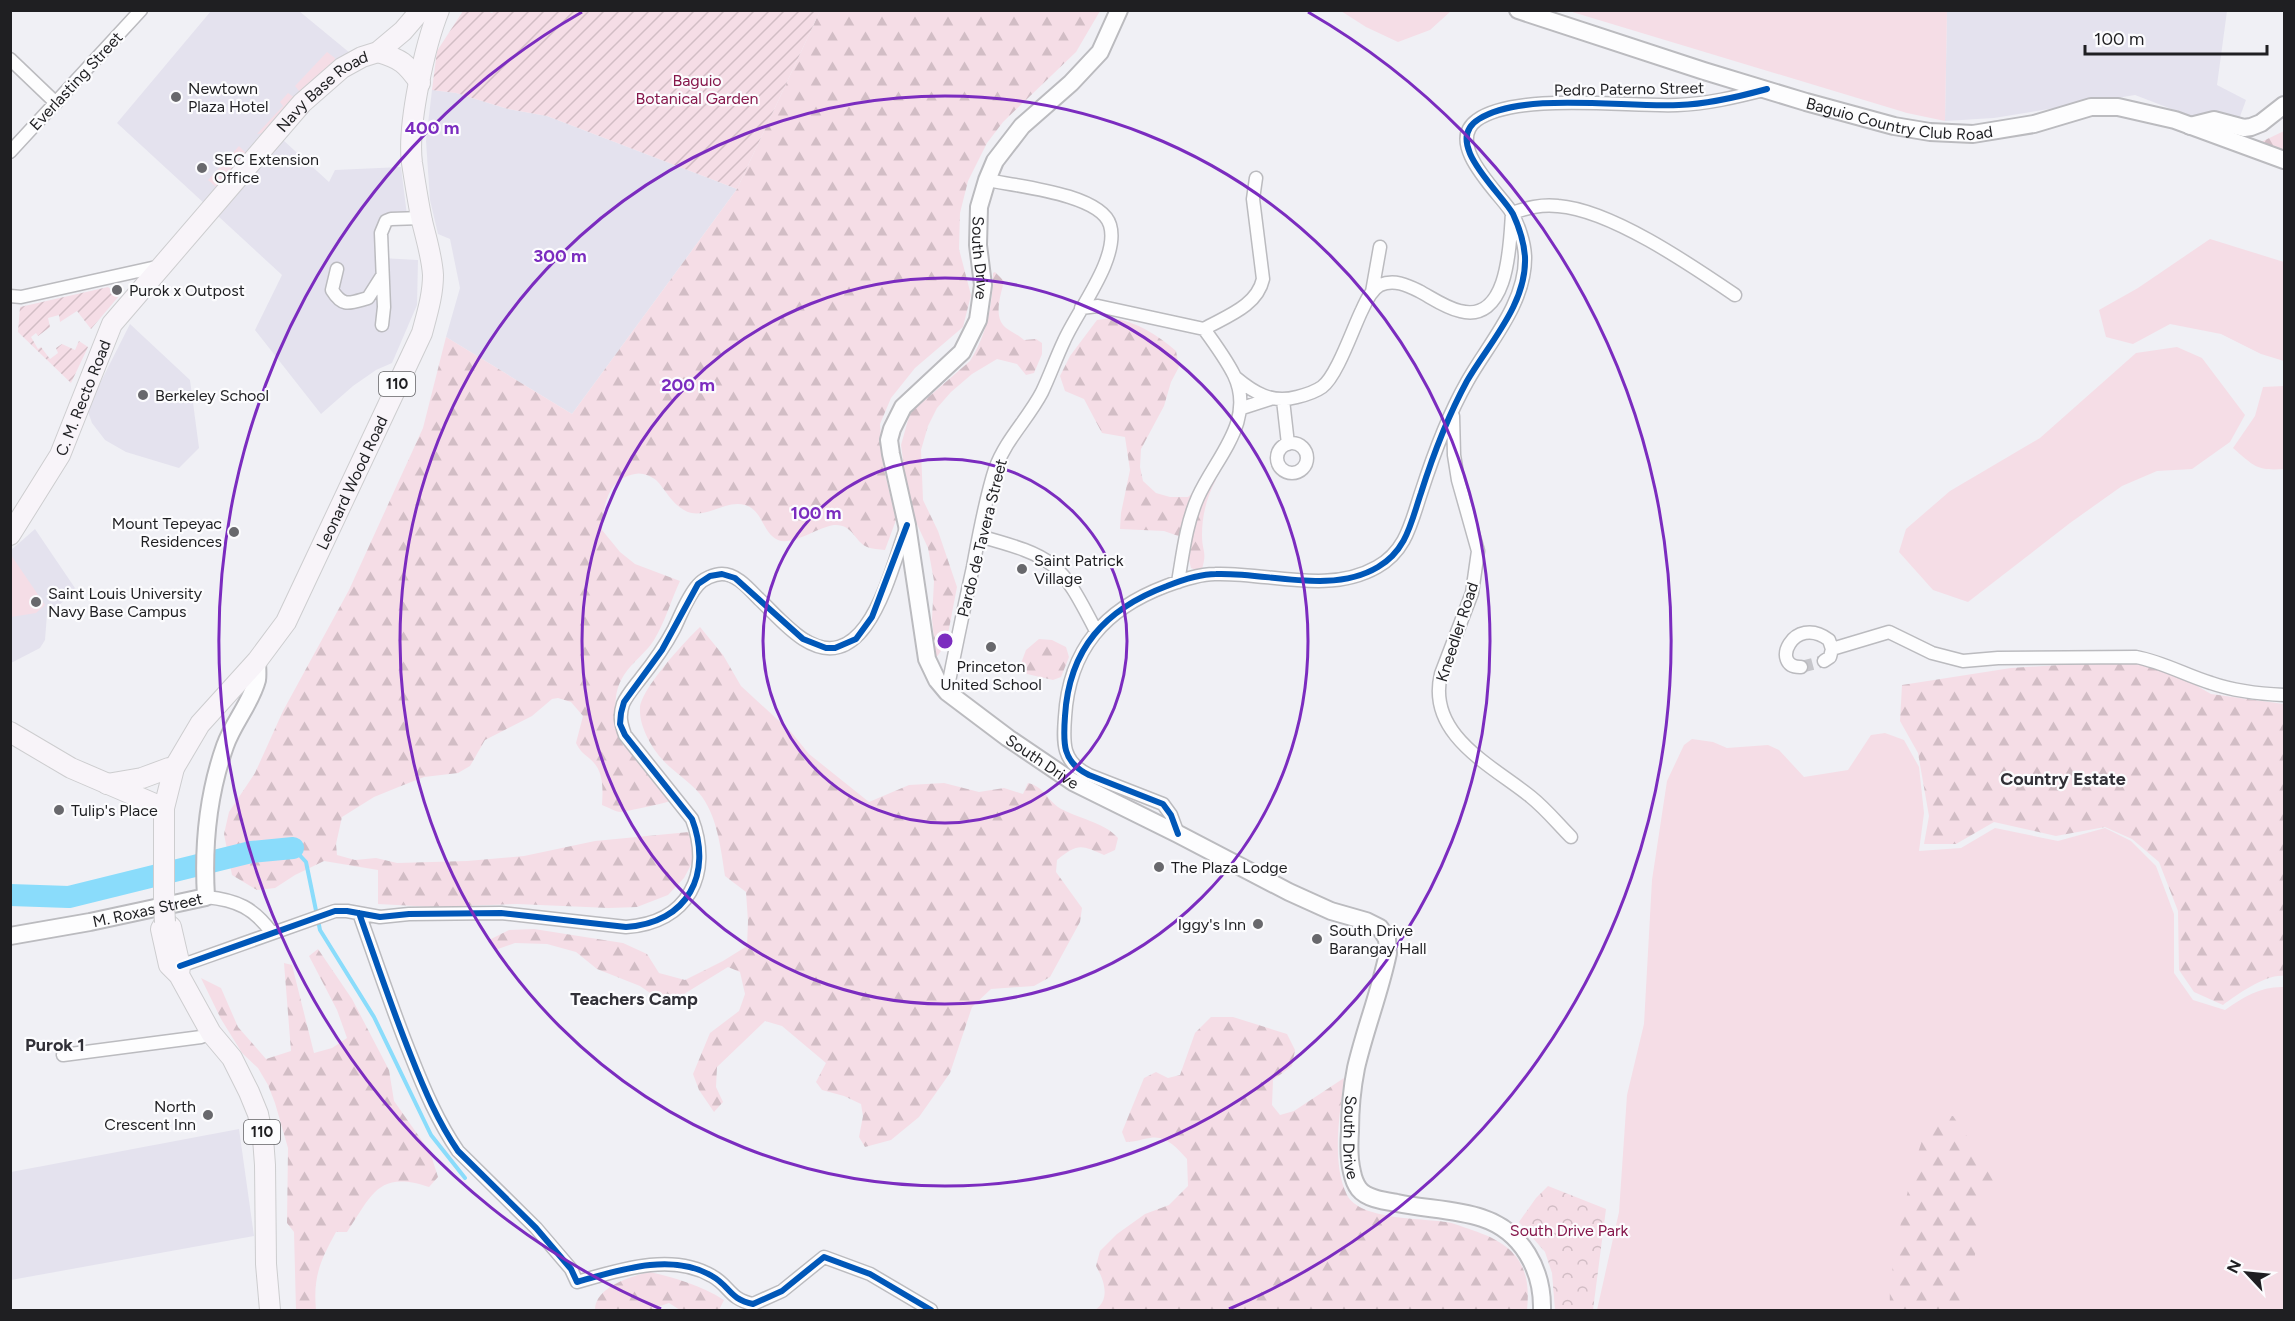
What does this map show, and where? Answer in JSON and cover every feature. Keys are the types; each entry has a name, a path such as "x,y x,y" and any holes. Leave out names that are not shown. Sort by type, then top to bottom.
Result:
{"main road":[{"name":"Navy Base Road","path":"161,266 302,103 342,68 362,57 378,52 403,31 421,10"},
{"name":"Leonard Wood Road","path":"270,1311 266,1264 263,1138 258,1114 232,1058 211,1033 179,971 169,965 161,929 165,922 164,809 174,768 200,724 257,661 286,622 422,333 429,309 433,273 412,159 414,118 426,53 440,10"},
{"name":"South Drive","path":"1119,10 1100,52 1071,83 1022,126 995,161 979,207 977,228 982,285 978,320 962,352 903,407 892,429 889,440 891,454 907,525 926,652 932,670 947,692 1073,782 1289,892 1331,911 1366,921 1380,928 1387,939 1388,953 1356,1068 1350,1108 1350,1156 1352,1172 1358,1189 1367,1196 1383,1201 1456,1211 1483,1218 1506,1231 1520,1244 1534,1265 1540,1288 1542,1311"},
{"name":"Baguio Country Club Road","path":"1518,10 1538,19 1755,90 1930,132 1973,134 2002,131 2091,107 2118,107 2190,126 2284,160"},
{"name":"Navy Base Road","path":"378,52 397,57 406,63 420,83"},
{"path":"2190,126 2214,120 2244,128 2251,127 2261,123 2284,105"},
{"name":"C. M. Recto Road","path":"10,535 60,455 112,324 161,266"},
{"path":"206,897 206,847 211,801 218,770 233,726 257,678 257,661"},
{"path":"10,732 71,768 164,809"},
{"path":"107,784 142,778 174,768"},
{"name":"M. Roxas Street","path":"10,936 90,922 206,897"}],"street":[{"name":"Everlasting Street","path":"10,152 141,10"},
{"path":"10,59 56,103"},
{"name":"Pedro Paterno Street","path":"1178,834 1171,814 1163,804 1078,770 1069,761 1064,733 1068,693 1077,661 1096,631 1122,607 1137,598 1178,582 1216,574 1333,581 1349,579 1378,567 1394,555 1411,528 1423,486 1453,409 1467,381 1513,306 1521,287 1525,253 1512,213 1480,171 1467,147 1468,130 1480,118 1525,105 1562,103 1682,105 1755,90"},
{"path":"1084,303 1204,329 1251,302 1261,289 1263,279 1253,199 1256,178"},
{"name":"Pardo de Tavera Street","path":"947,692 995,470 1004,449 1042,392 1064,340 1110,251 1112,237 1110,224 1104,213 1077,198 987,180"},
{"path":"1242,408 1270,399 1283,400 1307,394 1323,386 1330,379 1366,300 1380,285 1398,283 1461,311 1471,312 1488,307 1500,289 1504,277 1512,213 1537,206 1579,209 1599,216 1678,258 1735,295"},
{"path":"381,325 384,307 381,233 386,221 391,219 422,218"},
{"path":"1372,292 1380,247"},
{"path":"10,296 21,297 161,266"},
{"path":"337,268 332,290 339,301 347,304 368,298 382,276"},
{"path":"1178,582 1188,525 1198,497 1236,428 1242,408 1235,377 1204,329"},
{"path":"1235,377 1270,399"},
{"path":"1283,400 1288,444"},
{"name":"Kneedler Road","path":"1453,409 1454,455 1458,480 1478,551 1472,593 1441,674 1438,687 1439,699 1450,725 1461,742 1476,758 1533,799 1570,837"},
{"path":"179,971 272,933 335,911 380,917 409,914 501,913 626,927 644,926 660,921 676,911 695,884 700,849 698,834 692,819 626,735 620,724 624,702 662,650 698,584 710,576 723,574 735,578 792,630 815,645 835,648 856,639 872,617 907,525"},
{"path":"979,536 1016,545 1052,563 1072,586 1096,631"},
{"path":"1832,649 1889,632 1932,653 1963,662 1998,658 2136,657 2157,661 2224,687 2284,695"},
{"path":"1801,667 1792,666 1786,656 1788,644 1795,636 1808,633 1820,635 1829,640 1832,649 1830,657 1824,662"},
{"name":"M. Roxas Street","path":"206,897 230,900 249,908 263,920 272,933"},
{"path":"359,913 383,986 426,1093 448,1136 458,1151 555,1249 577,1281 640,1267 680,1266 711,1275 731,1295 753,1304 782,1291 824,1257 870,1274 931,1311"},
{"path":"63,1055 201,1037 211,1033"}],"shaded area":[{"path":"211,11 299,11 350,53 271,129 329,182 335,170 401,167 407,215 382,224 381,258 418,260 417,305 392,363 376,370 353,386 321,414 255,330 282,275 117,123"},
{"path":"1947,11 2227,11 2217,85 2246,100 2234,133 2135,95 1994,118 1945,121"},
{"path":"432,90 456,93 508,109 547,116 737,189 572,414 446,337 460,288 450,239 438,234 430,200 426,141"},
{"name":"Berkeley School","path":"130,324 190,380 199,448 179,468 126,452 105,440 92,423 87,409"},
{"name":"Saint Louis University Navy Base Campus","path":"35,529 77,591 47,614 45,640 40,648 11,663 10,551"},
{"path":"239,1129 254,1236 11,1280 11,1172"}],"green space":[{"name":"Baguio Botanical Garden","path":"820,10 737,189 547,116 508,109 456,93 432,90 437,51 463,11 492,13 494,11"},
{"path":"820,11 1100,11 1076,52 1003,122 987,143 968,181 960,213 959,249 971,295 963,327 915,368 891,398 880,424 883,465 896,520 885,550 867,547 849,530 840,525 828,526 791,540 778,540 769,532 756,512 745,505 729,505 707,512 692,513 676,504 660,484 651,477 635,474 626,477 613,487 609,494 602,530 620,552 635,564 680,581 654,640 624,675 617,692 616,709 627,743 650,774 674,800 621,812 602,805 602,785 598,768 576,743 583,716 571,702 558,698 552,699 532,716 485,740 470,766 458,773 424,777 374,797 342,817 336,844 337,855 355,860 376,858 397,863 467,861 524,856 595,841 689,832 696,844 692,863 684,878 668,895 637,907 517,904 434,907 378,904 378,870 324,861 275,888 257,890 232,875 224,834 229,812 255,773 283,711 349,590 423,428 446,337 572,414 737,189"},
{"path":"1341,11 1451,11 1430,30 1398,42 1366,27"},
{"path":"1569,11 1947,11 1945,121 1907,113"},
{"path":"327,52 335,58 334,62 300,92 295,86"},
{"path":"288,93 295,98 264,133 257,134 283,106 280,102"},
{"path":"2284,131 2284,153 2261,142"},
{"path":"239,146 246,153 216,187 208,180"},
{"path":"2210,239 2284,262 2284,361 2261,354 2221,334 2170,324 2133,344 2106,337 2099,310 2138,288"},
{"path":"995,272 1004,281 999,304 1000,320 1005,327 1024,340 1036,339 1042,343 1042,354 1034,373 1026,375 1017,364 997,359 972,374 937,408 928,426 921,450 923,500 938,531 957,587 946,644 936,658 932,619 934,581 928,548 916,522 906,482 901,445 910,413 970,361 976,351 988,318 993,273"},
{"path":"108,287 119,296 91,329 77,311 60,322 59,315 48,318 50,327 38,336 36,333 31,337 38,349 41,347 50,359 58,353 56,348 62,344 75,350 79,341 88,347 71,383 18,332 20,307"},
{"path":"1111,318 1130,322 1146,330 1176,351 1179,367 1171,382 1164,406 1141,449 1140,467 1143,481 1156,493 1170,497 1188,497 1203,484 1216,480 1204,513 1202,535 1204,556 1201,572 1191,568 1184,538 1164,531 1120,529 1130,470 1125,437 1102,433 1084,399 1065,391 1060,376 1070,356 1097,320"},
{"path":"2177,347 2202,358 2245,415 2230,442 2192,469 2157,471 2122,486 1968,602 1933,590 1899,552 1906,529 1950,491 2040,438 2136,353"},
{"path":"2284,386 2284,469 2261,468 2233,448 2255,416 2263,387"},
{"path":"11,555 45,605 36,613 11,617"},
{"path":"700,627 723,655 741,686 791,732 809,754 869,802 909,785 944,783 979,792 1004,788 1023,794 1028,783 1041,790 1058,807 1105,828 1118,838 1115,850 1104,855 1080,847 1057,860 1056,872 1082,908 1080,922 1050,977 1034,986 991,989 972,1007 950,1073 919,1117 891,1140 865,1147 859,1137 863,1116 861,1104 822,1090 816,1082 826,1063 782,1026 765,1021 717,1067 716,1087 723,1102 714,1112 699,1090 693,1074 710,1033 739,1011 745,994 740,972 728,967 684,994 663,1002 640,986 597,969 576,952 547,944 515,943 495,950 489,940 509,930 534,929 623,943 647,954 659,973 685,980 747,946 746,892 725,876 717,832 710,811 699,793 657,753 641,721 640,708 648,689 675,654"},
{"path":"1039,639 1052,640 1066,647 1069,657 1061,677 1053,680 1027,674 1020,666 1026,650"},
{"path":"2121,661 2166,668 2211,694 2284,704 2284,976 2261,981 2223,1005 2194,992 2179,970 2178,911 2159,862 2132,839 2105,827 2056,836 1994,822 1956,844 1924,844 1929,816 1918,753 1900,721 1902,685 2011,668"},
{"path":"1885,733 1904,740 1919,767 1924,813 1919,851 1961,848 1995,828 2058,841 2105,828 2131,841 2156,866 2174,914 2174,973 2193,1000 2225,1010 2253,993 2268,988 2284,987 2284,1310 1597,1310 1619,1212 1627,1095 1644,1024 1652,880 1667,781 1684,745 1692,739 1713,742 1727,748 1768,745 1779,750 1804,777 1848,770 1871,735"},
{"path":"318,949 352,999 389,1070 394,1101 430,1152 438,1177 429,1187 398,1182 378,1189 370,1197 347,1232 336,1232 330,1242 317,1278 316,1310 296,1310 294,1232 287,1223 288,1148 268,1085 258,1068 242,1053 221,1019 201,978 221,988 238,1027 266,1059 291,1051 284,963 292,965 314,1053 332,1048 347,1038 337,1010 309,956"},
{"path":"1211,1017 1233,1017 1287,1034 1295,1050 1292,1066 1273,1080 1272,1105 1280,1115 1294,1111 1344,1078 1338,1153 1342,1182 1347,1195 1364,1209 1392,1216 1459,1225 1499,1242 1509,1249 1523,1268 1528,1294 1527,1310 1095,1310 1100,1306 1104,1295 1103,1283 1096,1266 1100,1251 1117,1234 1145,1214 1169,1205 1188,1186 1187,1159 1175,1147 1161,1138 1126,1142 1122,1132 1144,1078 1156,1072 1168,1078 1180,1075 1195,1033"},
{"path":"1941,1116 1953,1116 1995,1177 1978,1212 1974,1270 1963,1287 1970,1310 1894,1310 1890,1302 1890,1289 1910,1181 1924,1135 1931,1123"},
{"name":"South Drive Park","path":"1548,1186 1606,1209 1593,1310 1555,1310 1552,1273 1545,1252 1519,1222 1536,1198"},
{"path":"650,1272 697,1286 724,1300 719,1310 680,1310 669,1303 649,1310 595,1310 601,1295 607,1289 633,1276"}],"waterway":[{"path":"293,848 306,862 320,930 374,1017 431,1135 465,1178"},
{"path":"10,895 69,897 251,852 293,848"}],"tunnel":[{"path":"1801,667 1824,661"}],"cycle path":[{"path":"1178,834 1171,815 1163,804 1089,775 1080,770 1069,758 1066,751 1064,726 1068,692 1074,671 1094,634 1125,607 1145,595 1197,576 1210,574 1320,581 1340,580 1378,567 1388,560 1402,544 1453,408 1513,307 1524,274 1525,257 1517,224 1507,205 1477,167 1467,140 1469,129 1479,119 1498,110 1522,105 1548,103 1690,104 1723,100 1767,89"},
{"path":"180,966 335,911 380,917 409,914 501,913 626,927 647,923 665,916 680,906 697,876 698,839 692,819 625,735 620,724 624,702 662,650 698,584 710,576 722,574 735,578 803,639 826,648 835,648 856,639 872,617 907,525"},
{"path":"359,913 416,1068 444,1129 458,1151 536,1228 571,1269 577,1282 628,1268 663,1264 680,1265 712,1276 734,1296 753,1304 782,1291 824,1257 870,1274 931,1310"}],"place":[{"name":"Newtown Plaza Hotel","path":"176,97"},
{"name":"SEC Extension Office","path":"202,168"},
{"name":"Purok x Outpost","path":"117,290"},
{"name":"Berkeley School","path":"143,395"},
{"name":"Mount Tepeyac Residences","path":"234,532"},
{"name":"Saint Patrick Village","path":"1022,569"},
{"name":"Saint Louis University Navy Base Campus","path":"36,602"},
{"name":"Princeton United School","path":"991,647"},
{"name":"Tulip's Place","path":"59,810"},
{"name":"The Plaza Lodge","path":"1159,867"},
{"name":"Iggy's Inn","path":"1258,924"},
{"name":"South Drive Barangay Hall","path":"1317,939"},
{"name":"North Crescent Inn","path":"208,1115"}],"district":[{"name":"Country Estate","path":"2063,779"},
{"name":"Teachers Camp","path":"634,999"},
{"name":"Purok 1","path":"55,1045"}]}
